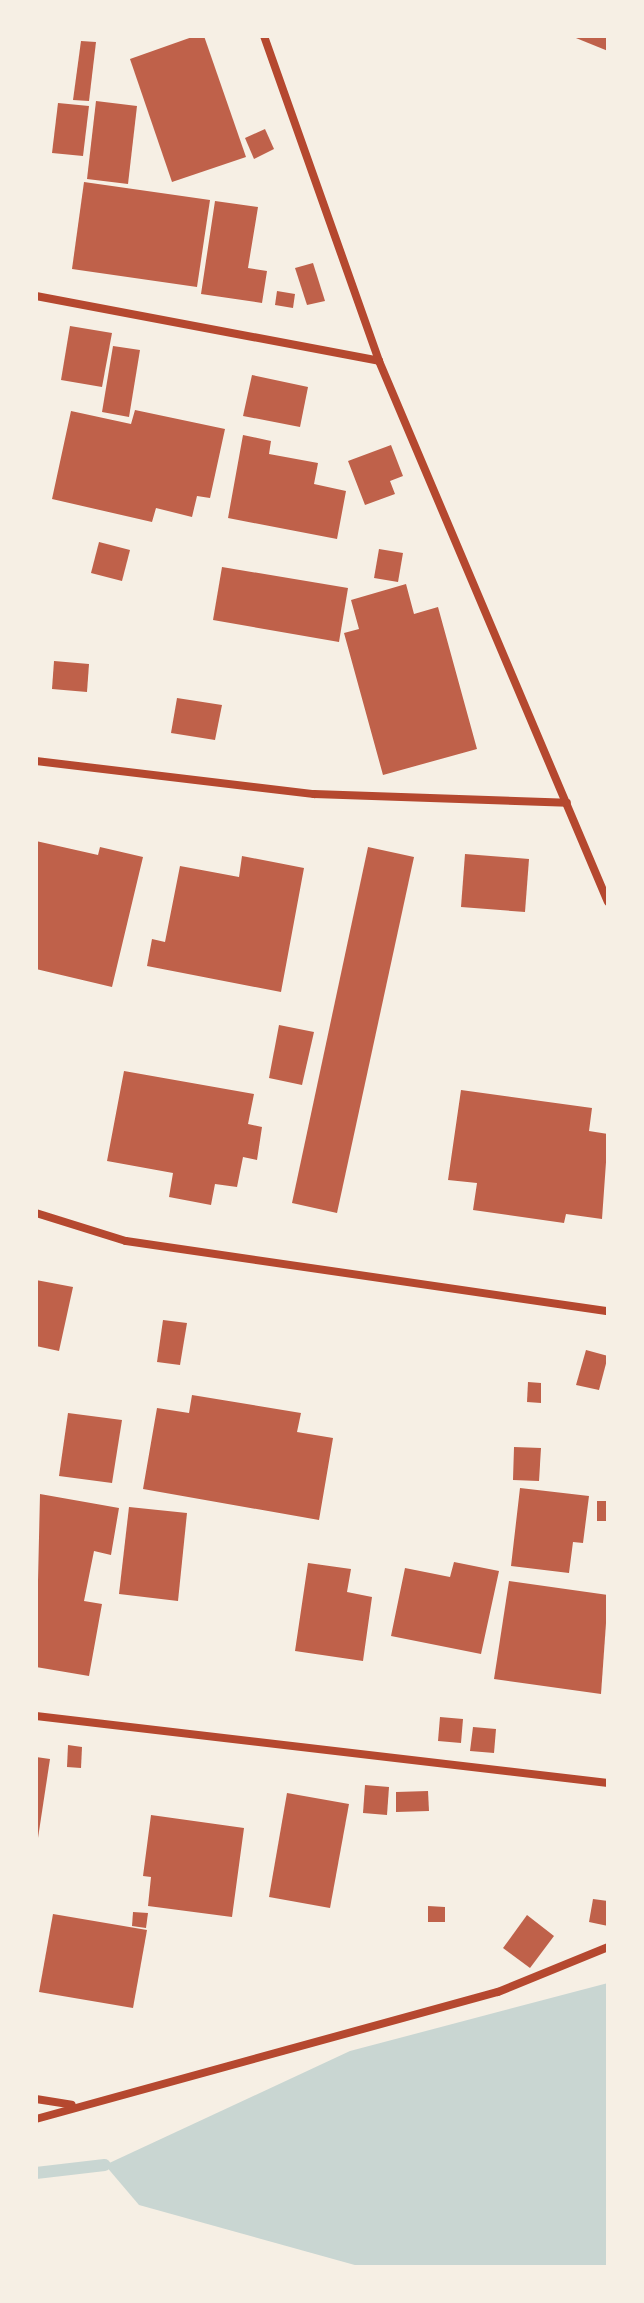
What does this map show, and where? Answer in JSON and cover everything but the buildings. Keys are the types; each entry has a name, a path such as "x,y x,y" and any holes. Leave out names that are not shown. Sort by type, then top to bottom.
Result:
{"street":[{"path":"264,36 379,361 608,902"},
{"path":"36,296 379,361"},
{"path":"36,761 314,794 567,803"},
{"path":"36,1213 126,1241 608,1311"},
{"path":"36,1716 608,1783"},
{"path":"36,2119 73,2105 498,1992 608,1947"},
{"path":"36,2099 73,2105"}],"shaded area":[{"path":"608,1983 608,2267 362,2267 139,2205 105,2165 350,2051"}],"waterway":[{"path":"36,2173 105,2165"}]}
